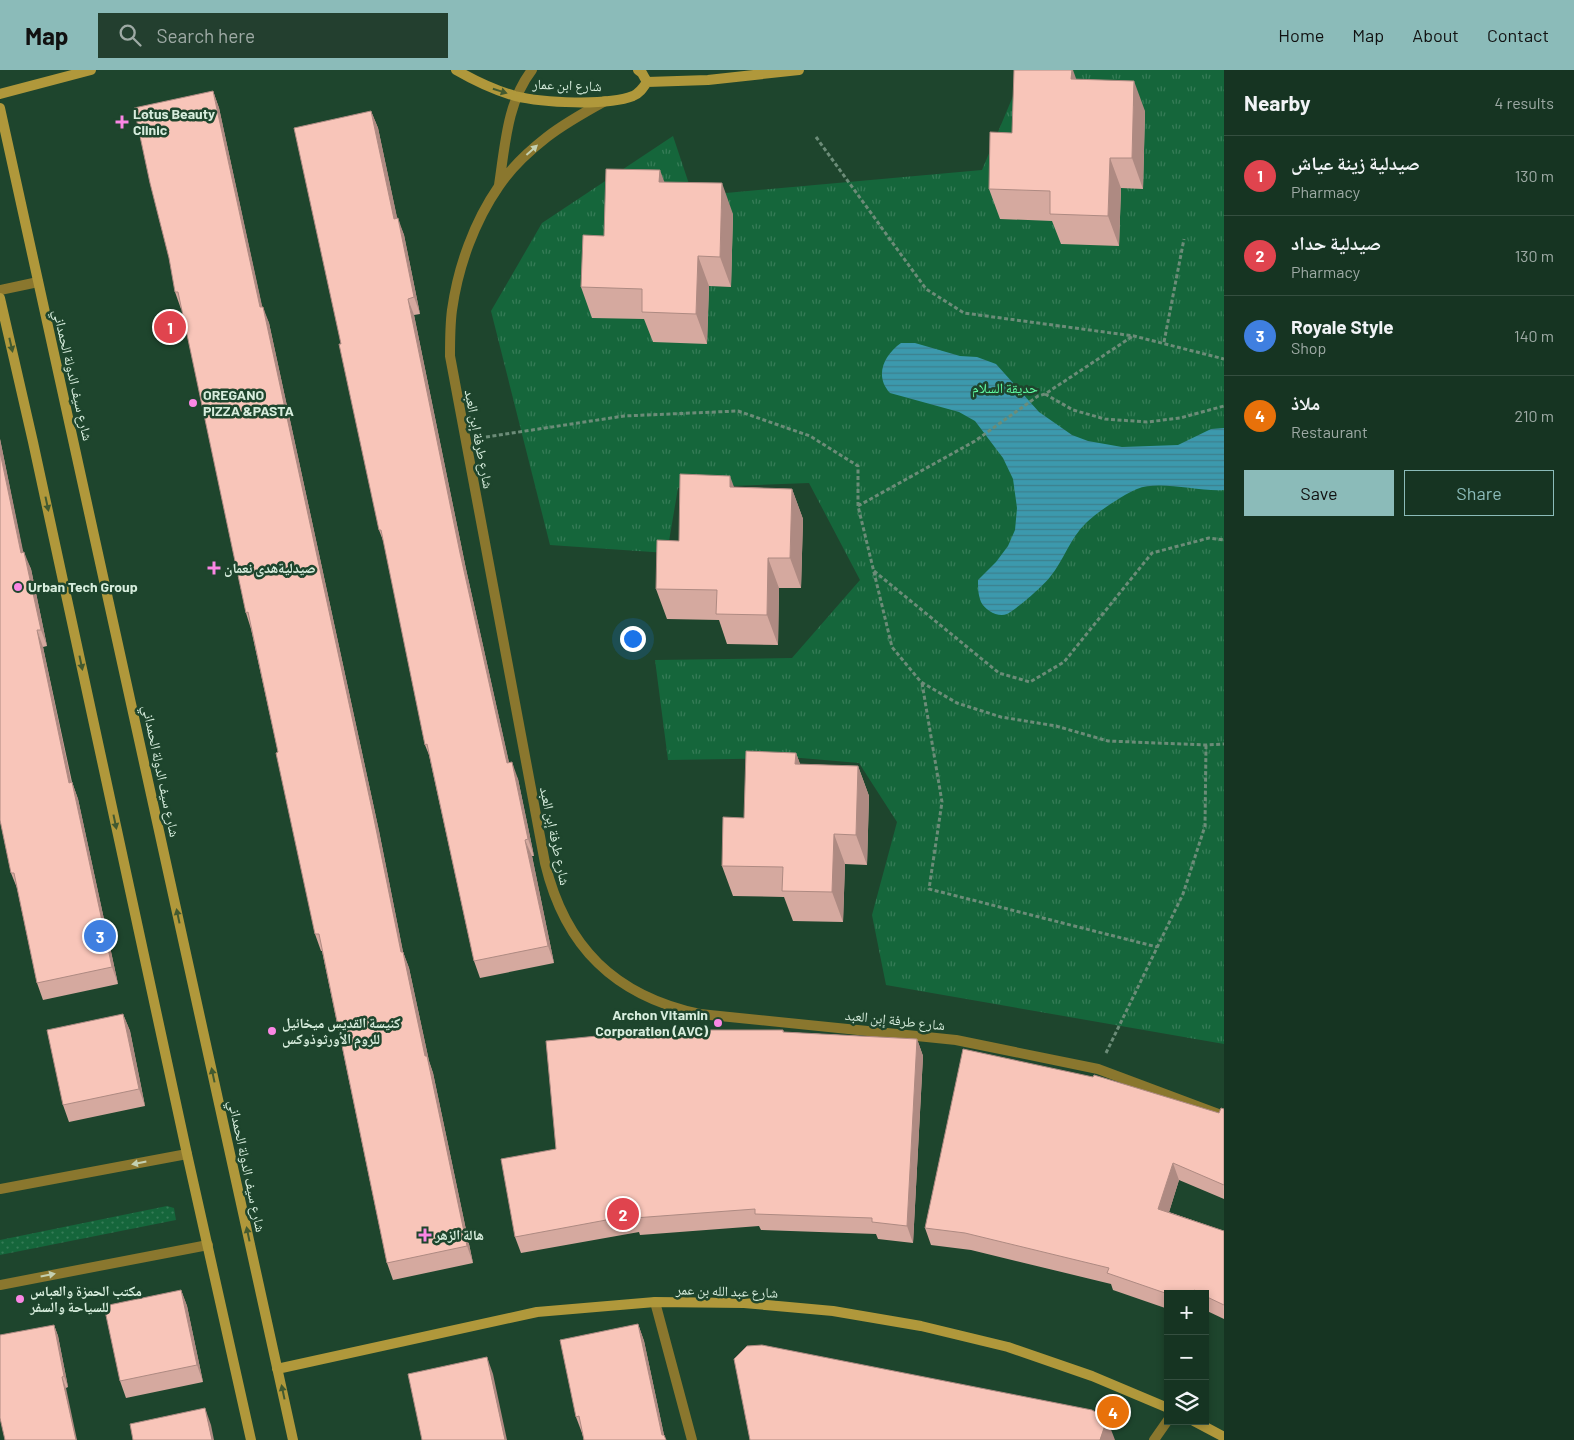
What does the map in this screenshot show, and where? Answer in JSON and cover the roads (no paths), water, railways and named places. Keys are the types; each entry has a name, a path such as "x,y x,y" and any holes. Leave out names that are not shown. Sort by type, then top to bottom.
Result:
{"main road":[{"path":"0,94 91,70"},
{"name":"شارع ابن عمار","path":"456,70 490,87 516,96 544,100 605,101 633,96 641,91 647,82"},
{"path":"638,70 647,82 708,80 799,70"},
{"name":"شارع سيف الدولة الحمداني","path":"0,108 293,1440"},
{"path":"0,298 34,442 187,1154 251,1440"},
{"name":"شارع عبد الله بن عمر","path":"277,1369 537,1312 655,1302 744,1303 833,1311 921,1326 1008,1348 1092,1376 1164,1406"},
{"path":"1202,1425 1224,1437"}],"street":[{"name":"شارع طرفة إبن العبد","path":"499,186 516,96 523,81 532,70"},
{"name":"شارع طرفة إبن العبد","path":"605,101 547,137 521,160 499,186 478,224 460,267 452,311 450,356 545,863 551,888 560,911 573,934 607,972 628,987 650,999 675,1008 700,1014 956,1040 1098,1069 1224,1116"},
{"path":"0,290 38,282"},
{"path":"0,1189 187,1154"},
{"path":"0,1285 208,1244"},
{"path":"655,1302 692,1440"},
{"path":"1154,1440 1164,1425"}],"water":[{"path":"901,343 915,343 960,356 977,357 996,364 1039,412 1072,435 1088,441 1122,447 1178,445 1211,429 1224,428 1224,490 1156,486 1131,491 1096,514 1080,529 1050,577 1030,597 1007,614 1000,615 992,612 985,608 981,602 978,580 996,562 1008,546 1015,530 1017,508 1013,479 1003,458 975,421 959,412 890,393 883,380 883,366 890,353"}],"place":[{"name":"Lotus Beauty Clinic","path":"122,122"},
{"name":"صيدلية زينة عياش","path":"170,327"},
{"name":"OREGANO PIZZA &PASTA","path":"193,403"},
{"name":"صيدليةهدى نعمان","path":"214,568"},
{"name":"Urban Tech Group","path":"18,587"},
{"name":"Royale Style","path":"100,936"},
{"name":"Archon Vitamin Corporation (AVC)","path":"718,1023"},
{"name":"كنيسة القديس ميخائيل للروم الأورثوذوكس","path":"272,1031"},
{"name":"صيدلية حداد","path":"623,1214"},
{"name":"هالة الزهر","path":"425,1235"},
{"name":"مكتب الحمزة والعباس للسياحة والسفر","path":"20,1299"},
{"name":"ملاذ","path":"1113,1412"}],"park label":[{"name":"حديقة السلام","path":"1005,388"}]}
